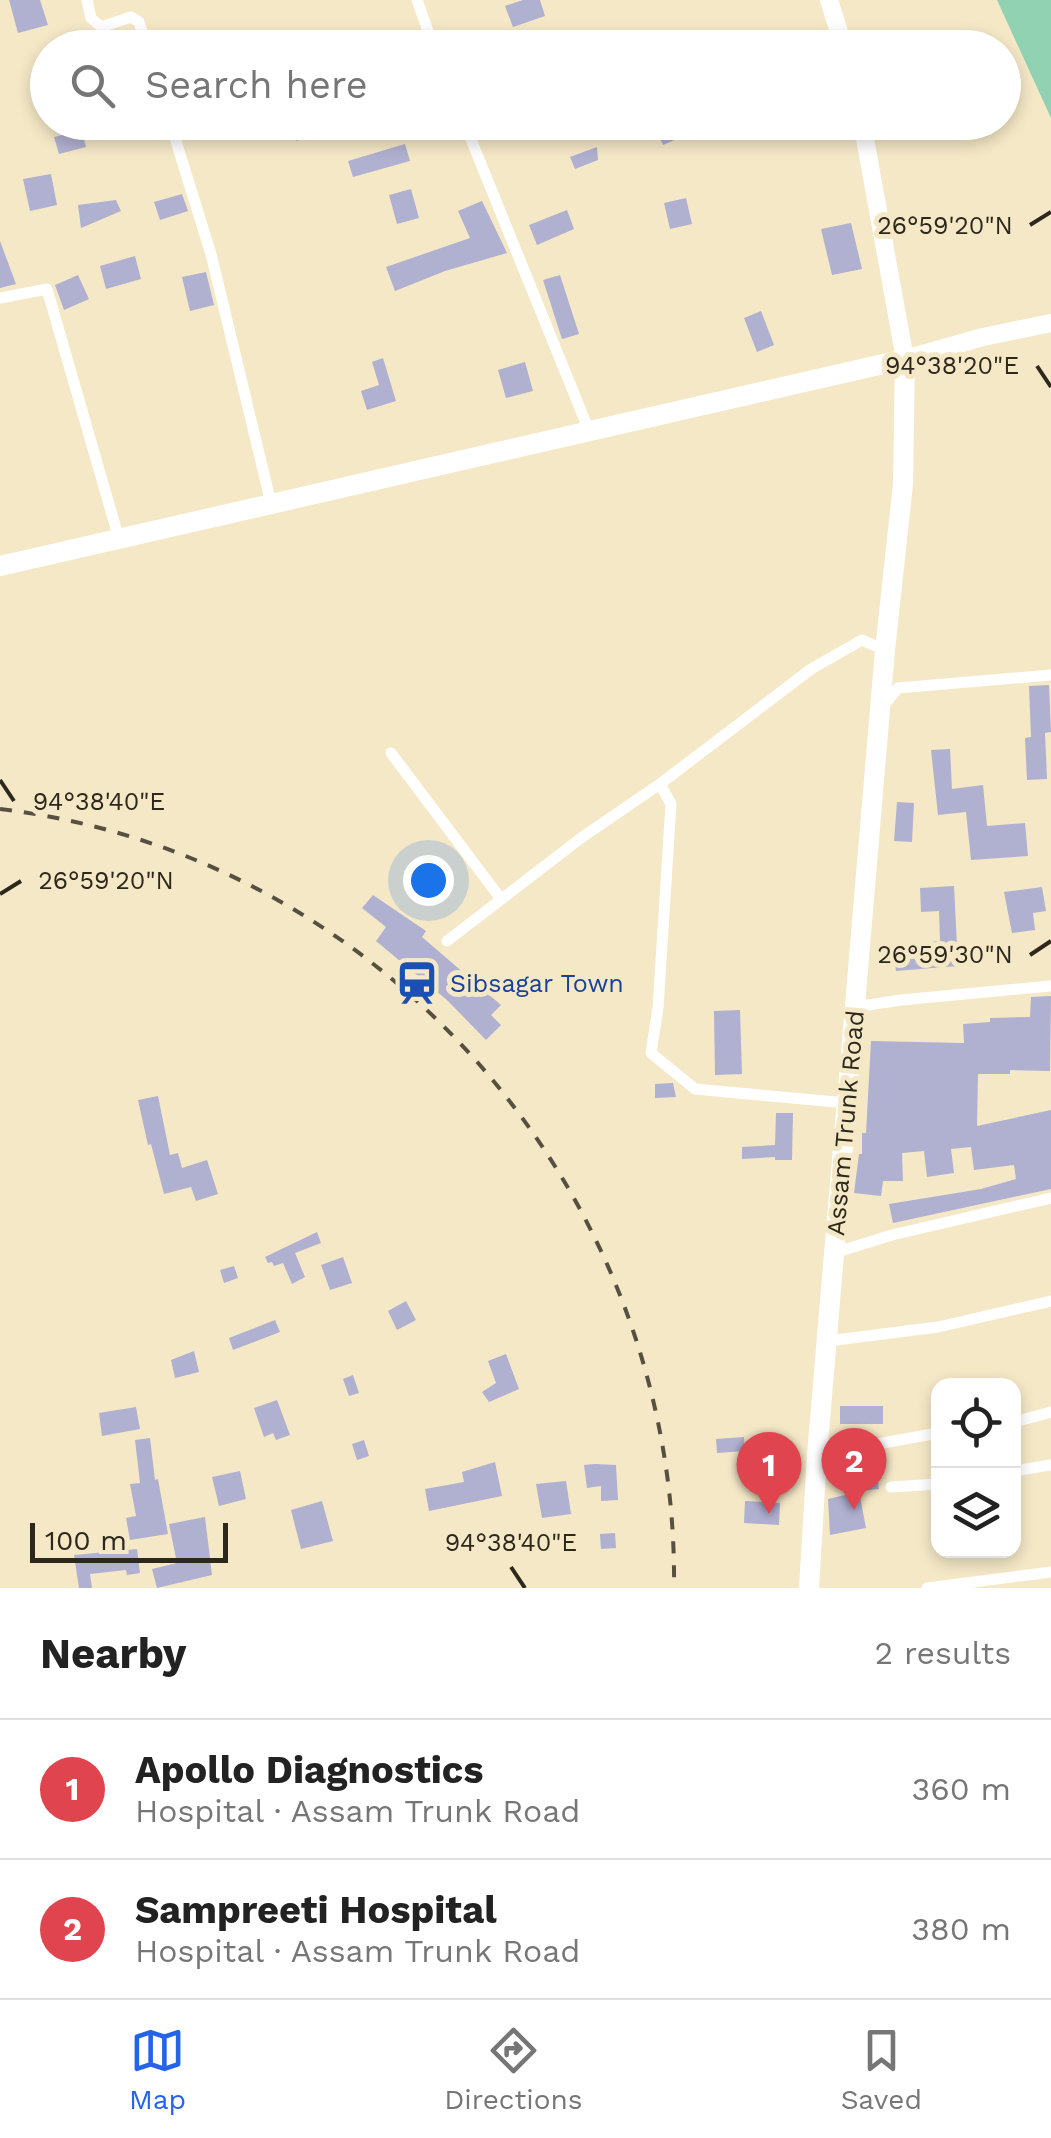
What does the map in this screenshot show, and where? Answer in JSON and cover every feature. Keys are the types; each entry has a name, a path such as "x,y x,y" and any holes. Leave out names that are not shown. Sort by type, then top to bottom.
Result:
{"highway":[{"path":"0,566 905,358"},
{"name":"Assam Trunk Road","path":"809,1588 884,650 903,484 905,358"}],"main road":[{"path":"829,0 838,30"},
{"path":"865,140 905,358 1051,324"}],"street":[{"path":"87,0 91,18 101,26 131,17 139,22 141,30"},
{"path":"417,0 428,30"},
{"path":"176,140 211,254 271,503"},
{"path":"471,140 590,433"},
{"path":"0,298 47,289 119,539"},
{"path":"446,941 811,670 862,640 884,650"},
{"path":"882,708 898,688 1051,675"},
{"path":"390,753 501,900"},
{"path":"660,784 671,804 658,1008 651,1053 695,1088 847,1103"},
{"path":"855,1007 1051,986"},
{"path":"834,1253 892,1235 1051,1198"},
{"path":"828,1340 938,1327 1051,1301"},
{"path":"1021,1420 1051,1412"},
{"path":"817,1454 931,1434"},
{"path":"1021,1471 1051,1465"},
{"path":"891,1487 931,1484"},
{"path":"927,1588 1051,1572"}],"green space":[{"path":"997,0 1051,0 1051,118 1021,52 1021,30 1011,30"}],"building":[{"path":"9,0 40,0 48,25 18,33"},
{"path":"540,0 545,16 513,27 505,6"},
{"path":"55,140 84,140 86,147 59,154"},
{"path":"405,144 410,161 353,177 348,161"},
{"path":"597,147 598,160 575,169 570,157"},
{"path":"51,174 57,205 30,211 23,179"},
{"path":"411,189 419,218 397,224 389,195"},
{"path":"182,194 188,211 160,220 154,202"},
{"path":"686,198 692,224 670,229 664,203"},
{"path":"116,200 121,211 81,228 78,205"},
{"path":"482,201 507,253 395,291 386,267 470,238 458,211"},
{"path":"567,210 574,229 537,245 529,225"},
{"path":"851,223 862,269 832,275 821,229"},
{"path":"0,241 16,284 0,288"},
{"path":"135,256 141,279 106,289 100,266"},
{"path":"206,272 214,305 190,311 182,277"},
{"path":"78,275 89,299 64,310 55,285"},
{"path":"560,275 579,334 562,339 543,280"},
{"path":"761,311 774,345 757,352 744,318"},
{"path":"383,358 396,401 367,410 361,391 379,385 372,362"},
{"path":"525,362 533,391 506,398 498,370"},
{"path":"1049,685 1047,779 1027,780 1025,738 1031,737 1029,686"},
{"path":"950,749 952,789 983,785 987,826 1025,823 1028,856 971,860 966,812 938,815 931,750"},
{"path":"897,802 914,803 912,842 894,841"},
{"path":"954,886 958,966 896,971 893,946 940,941 939,911 921,912 920,888"},
{"path":"1042,887 1046,911 1033,913 1035,930 1012,933 1004,892"},
{"path":"373,895 426,931 422,937 501,1005 491,1015 501,1025 486,1040 447,1000 376,941 386,927 362,908"},
{"path":"1051,996 1050,1071 978,1074 977,1126 1051,1110 1051,1189 893,1223 889,1204 981,1189 1016,1179 1014,1165 974,1170 971,1147 951,1149 954,1173 927,1177 924,1151 902,1153 903,1181 883,1181 881,1196 854,1193 862,1133 866,1133 871,1041 964,1043 963,1024 990,1022 990,1018 1030,1017 1031,997"},
{"path":"740,1010 742,1074 715,1075 714,1011"},
{"path":"673,1083 676,1097 655,1098 655,1084"},
{"path":"158,1096 170,1155 178,1153 182,1168 207,1160 218,1194 196,1201 191,1187 164,1194 138,1100"},
{"path":"776,1113 793,1113 792,1160 742,1159 742,1147 775,1145"},
{"path":"317,1232 321,1243 295,1253 305,1277 292,1284 283,1263 268,1263 265,1257"},
{"path":"343,1257 352,1283 330,1290 321,1265"},
{"path":"234,1266 238,1278 224,1283 220,1270"},
{"path":"406,1301 416,1320 397,1330 388,1311"},
{"path":"275,1320 280,1332 233,1350 229,1338"},
{"path":"194,1351 199,1372 175,1378 171,1360"},
{"path":"506,1354 519,1389 489,1402 482,1392 496,1383 488,1361"},
{"path":"353,1375 359,1393 349,1396 343,1379"},
{"path":"277,1400 290,1435 276,1440 273,1433 264,1437 254,1408"},
{"path":"840,1406 883,1406 883,1424 840,1424"},
{"path":"136,1407 140,1429 102,1436 99,1413"},
{"path":"744,1437 745,1451 717,1453 716,1439"},
{"path":"150,1438 168,1534 130,1540 126,1518 136,1516 130,1484 140,1483 135,1440"},
{"path":"364,1440 369,1456 357,1460 352,1444"},
{"path":"860,1457 861,1465 876,1464 879,1489 859,1491 866,1528 830,1535 828,1499 845,1495 841,1460"},
{"path":"495,1462 502,1496 429,1511 425,1489 464,1482 462,1472"},
{"path":"584,1465 616,1465 618,1500 601,1501 601,1486 587,1488"},
{"path":"240,1471 246,1499 219,1506 212,1477"},
{"path":"566,1481 571,1514 542,1518 536,1484"},
{"path":"322,1501 333,1541 301,1549 291,1510"},
{"path":"745,1501 780,1503 779,1525 744,1523"},
{"path":"205,1517 212,1575 157,1588 152,1569 177,1563 169,1524"},
{"path":"615,1533 616,1548 601,1549 600,1534"},
{"path":"137,1549 140,1573 127,1575 126,1570 90,1574 92,1588 79,1588 74,1555"}],"railway":[{"path":"0,809 141,840 270,896 385,973 484,1070 565,1183 625,1309 662,1445 674,1588"}],"place":[{"name":"Sibsagar Town","path":"417,983"},
{"name":"Sampreeti Hospital","path":"854,1510"},
{"name":"Apollo Diagnostics","path":"769,1514"}]}
